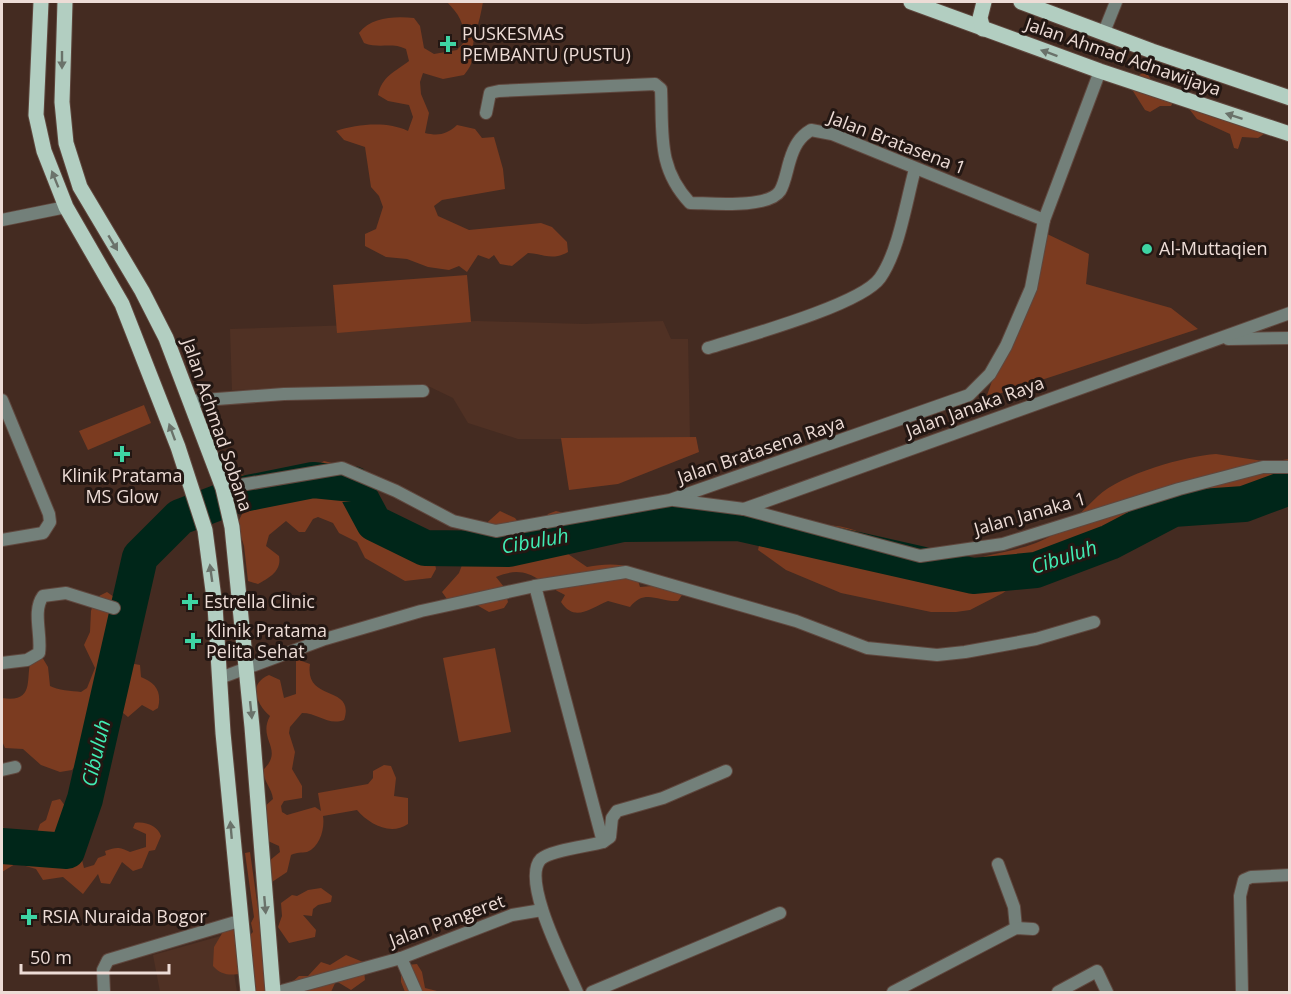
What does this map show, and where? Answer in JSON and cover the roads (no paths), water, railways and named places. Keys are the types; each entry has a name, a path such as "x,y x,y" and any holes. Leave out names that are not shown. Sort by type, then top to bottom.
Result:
{"main road":[{"path":"41,2 35,83 36,115 44,151 66,207 122,304 192,487 205,530 215,606 239,921 248,993"},
{"name":"Jalan Achmad Sobana","path":"65,2 62,102 66,143 80,187 147,301 166,338 223,490 232,527 273,993"},
{"name":"Jalan Ahmad Adnawijaya","path":"911,2 933,4 983,29 1100,71 1290,134"},
{"path":"983,29 980,18 984,2"},
{"name":"Jalan Ahmad Adnawijaya","path":"1021,2 1290,98"}],"street":[{"path":"1104,32 1116,2"},
{"name":"Jalan Bratasena Raya","path":"223,490 342,468 396,491 453,521 496,531 670,500 969,395 990,374 1006,346 1031,288 1044,220 1100,71"},
{"name":"Jalan Bratasena 1","path":"486,113 490,93 499,91 647,82 662,89 662,149 676,188 690,203 739,204 771,199 780,191 793,150 801,136 811,130 832,134 915,170 1044,220"},
{"path":"708,348 796,321 863,292 879,280 889,264 915,170"},
{"path":"2,220 66,207"},
{"name":"Jalan Janaka Raya","path":"744,508 1290,313"},
{"name":"Jalan Janaka Raya","path":"1218,339 1290,338"},
{"path":"191,401 284,394 423,391"},
{"path":"2,400 49,514 50,522 43,533 2,540"},
{"name":"Jalan Janaka 1","path":"670,500 744,508 920,556 1003,544 1179,489 1263,466 1290,467"},
{"path":"220,678 325,639 421,610 535,586 626,572 796,621 867,648 937,655 1036,639 1094,622"},
{"path":"535,586 603,843"},
{"path":"2,663 27,660 39,653 38,613 40,601 44,596 66,593 114,608"},
{"path":"2,770 15,767"},
{"path":"577,993 542,910 535,878 540,860 548,854 603,843 610,837 612,818 617,811 663,798 726,771"},
{"path":"998,864 1014,907 1016,928"},
{"path":"1242,993 1241,888 1244,880 1251,877 1290,875"},
{"name":"Jalan Pangeret","path":"278,993 400,958 512,915 542,910"},
{"path":"591,993 780,913"},
{"path":"104,993 103,970 108,960 239,921"},
{"path":"893,993 1016,928 1033,929"},
{"path":"400,958 416,993"},
{"path":"1058,993 1097,971 1107,993"}],"waterway":[{"name":"Cibuluh","path":"2,846 67,851 85,799 140,557 180,517 238,495 313,480 353,484 374,523 425,548 509,549 623,524 738,523 973,576 1036,570 1110,542 1173,509 1244,504 1290,487"}],"place":[{"name":"PUSKESMAS PEMBANTU (PUSTU)","path":"448,44"},
{"name":"Al-Muttaqien","path":"1147,249"},
{"name":"Klinik Pratama MS Glow","path":"122,454"},
{"name":"Estrella Clinic","path":"190,602"},
{"name":"Klinik Pratama Pelita Sehat","path":"193,641"},
{"name":"RSIA Nuraida Bogor","path":"29,917"}]}
